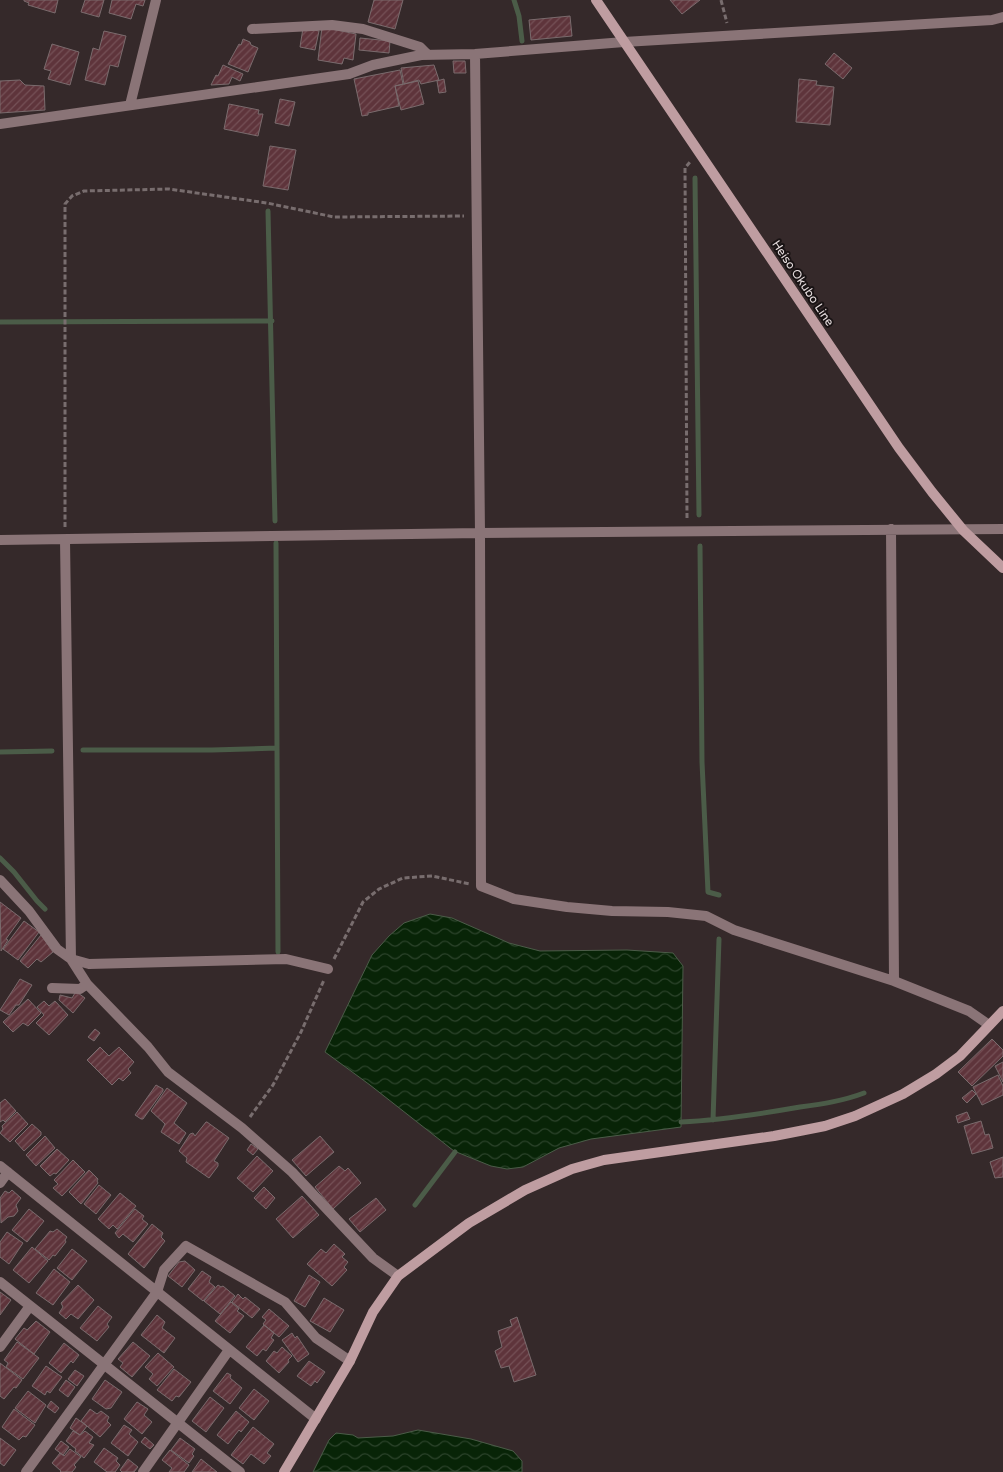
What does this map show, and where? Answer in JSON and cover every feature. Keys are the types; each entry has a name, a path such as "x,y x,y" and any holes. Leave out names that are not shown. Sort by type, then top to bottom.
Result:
{"street":[{"path":"130,106 156,0"},
{"name":"Heiso Okubo Line","path":"596,0 899,448 963,530 1003,568"},
{"path":"0,124 349,74 373,65 428,55 475,54 624,42 992,20 1003,17"},
{"path":"252,29 332,25 363,29 420,47 428,55"},
{"path":"475,54 480,533 481,886 514,899 567,907 612,911 668,912 706,916 734,930 894,981 969,1011 989,1025"},
{"path":"891,529 894,981"},
{"path":"0,540 480,533 1003,529"},
{"path":"65,540 71,959 87,984 148,1047 168,1072 242,1128 292,1172 373,1258 398,1276"},
{"path":"0,880 29,911 56,949 71,959 89,964 286,960 328,969"},
{"path":"52,988 80,989 87,984"},
{"path":"284,1472 350,1361 373,1312 398,1276 469,1223 524,1190 572,1169 604,1160 774,1136 825,1126 855,1116 903,1094 936,1074 960,1056 1003,1010"},
{"path":"0,1183 4,1169 316,1420"},
{"path":"26,1472 158,1292 164,1270 186,1246 285,1302 316,1338 350,1361"},
{"path":"0,1282 240,1472"},
{"path":"0,1346 30,1306"},
{"path":"142,1472 229,1350"}],"path":[{"path":"721,0 731,36"},
{"path":"687,531 684,168 699,152"},
{"path":"65,540 65,204 72,196 84,191 169,189 267,204 334,217 476,216"},
{"path":"242,1128 273,1085 301,1032 328,969 363,902 379,889 404,878 432,876 481,886"}],"water":[{"path":"430,914 452,918 509,943 540,951 627,950 673,953 683,966 681,1127 591,1139 559,1148 523,1167 507,1169 491,1166 454,1151 325,1052 372,955 404,923"},
{"path":"418,1430 471,1439 513,1451 522,1461 522,1472 313,1472 329,1440 336,1433 353,1435 358,1438 393,1436"}],"building":[{"path":"24,0 58,0 55,13 28,5 29,3"},
{"path":"85,0 104,0 99,17 81,12"},
{"path":"112,0 145,0 143,6 136,4 131,19 109,13"},
{"path":"374,0 403,0 395,29 368,22"},
{"path":"670,0 700,0 682,14"},
{"path":"570,16 572,36 531,40 529,20"},
{"path":"322,27 356,34 353,60 344,58 342,64 318,60"},
{"path":"303,28 319,31 315,50 300,47"},
{"path":"104,31 126,36 118,67 110,65 105,85 85,80 93,48 99,50"},
{"path":"360,38 390,41 389,53 359,50"},
{"path":"243,39 258,48 248,72 228,64"},
{"path":"52,44 79,52 70,85 48,79 51,71 44,69"},
{"path":"834,53 852,68 843,79 825,64"},
{"path":"453,61 465,61 466,73 454,73"},
{"path":"223,65 243,74 240,81 232,77 229,84 211,85"},
{"path":"434,65 439,80 421,84 419,80 404,84 401,68"},
{"path":"400,70 403,84 395,86 399,106 362,116 354,79"},
{"path":"444,79 446,92 439,93 437,81"},
{"path":"799,79 817,81 816,85 834,87 830,125 796,122"},
{"path":"20,80 25,85 44,86 45,110 0,113 0,81"},
{"path":"418,81 424,104 401,110 395,86"},
{"path":"280,99 295,102 289,126 275,123"},
{"path":"229,104 259,110 258,114 263,114 258,136 224,129"},
{"path":"270,146 296,150 288,190 263,186"},
{"path":"0,902 21,918 6,939 8,940 1,951"},
{"path":"24,921 39,932 18,960 3,949"},
{"path":"41,935 53,952 41,962 37,959 28,968 20,961"},
{"path":"20,979 32,985 19,1005 16,1005 9,1015 0,1010"},
{"path":"75,993 85,998 73,1013 59,1000 60,995 72,998"},
{"path":"28,999 41,1013 28,1026 23,1023 13,1032 3,1022"},
{"path":"44,1001 49,1006 55,1001 68,1015 49,1035 36,1023 44,1015 37,1007"},
{"path":"95,1029 100,1033 94,1041 88,1037"},
{"path":"992,1039 1003,1050 1003,1056 972,1086 958,1072"},
{"path":"100,1047 109,1056 119,1047 134,1062 128,1069 131,1073 123,1081 119,1078 112,1085 87,1060"},
{"path":"1003,1062 1003,1082 995,1066"},
{"path":"998,1075 1003,1086 1003,1095 982,1105 973,1087"},
{"path":"156,1085 163,1089 163,1091 143,1119 141,1119 135,1115"},
{"path":"167,1088 187,1103 174,1123 186,1133 179,1144 161,1132 165,1124 151,1111"},
{"path":"972,1090 976,1094 967,1103 962,1098"},
{"path":"5,1099 16,1111 5,1122 3,1120 0,1122 0,1103"},
{"path":"17,1112 28,1124 10,1142 0,1133 3,1129 2,1126"},
{"path":"967,1112 970,1119 958,1123 956,1116"},
{"path":"981,1121 985,1135 989,1134 993,1148 972,1154 964,1126"},
{"path":"206,1122 229,1138 214,1161 218,1163 218,1166 209,1178 186,1162 187,1158 179,1151 190,1134 193,1133 195,1136"},
{"path":"32,1124 41,1132 41,1135 24,1151 15,1141"},
{"path":"45,1136 55,1148 36,1166 26,1155"},
{"path":"320,1136 334,1152 306,1176 292,1160"},
{"path":"251,1144 258,1149 253,1155 247,1150"},
{"path":"57,1149 69,1160 56,1174 54,1173 50,1176 40,1166"},
{"path":"257,1156 273,1171 253,1192 237,1178"},
{"path":"1003,1157 1003,1177 995,1178 990,1162"},
{"path":"73,1160 85,1172 62,1196 53,1188 58,1184 54,1180"},
{"path":"339,1166 345,1171 348,1168 361,1183 333,1209 315,1187"},
{"path":"89,1170 98,1179 98,1183 81,1204 69,1192"},
{"path":"99,1185 111,1195 96,1214 84,1204"},
{"path":"264,1187 275,1198 266,1209 254,1198"},
{"path":"12,1190 21,1198 16,1205 18,1211 14,1216 8,1217 1,1223 0,1198 5,1191 9,1193"},
{"path":"120,1193 136,1206 117,1229 113,1225 109,1229 98,1219"},
{"path":"302,1196 319,1215 293,1238 276,1219"},
{"path":"376,1198 386,1210 360,1232 349,1219"},
{"path":"29,1209 44,1221 27,1242 12,1230"},
{"path":"135,1209 144,1216 142,1219 148,1224 133,1242 123,1234 119,1238 115,1233"},
{"path":"152,1224 163,1233 161,1237 165,1241 144,1268 128,1254"},
{"path":"57,1229 67,1237 66,1242 55,1256 53,1255 49,1260 35,1249 50,1231 53,1232"},
{"path":"7,1232 23,1243 9,1264 0,1257 0,1242"},
{"path":"334,1244 345,1254 342,1257 348,1262 344,1267 347,1270 332,1286 307,1264 321,1249 326,1253"},
{"path":"32,1247 48,1261 29,1283 13,1270"},
{"path":"72,1249 87,1261 72,1280 57,1268"},
{"path":"185,1261 195,1270 182,1287 168,1276 179,1262"},
{"path":"54,1269 70,1282 53,1305 36,1293"},
{"path":"202,1271 211,1277 209,1282 215,1287 203,1301 188,1289"},
{"path":"309,1275 320,1282 305,1307 294,1301"},
{"path":"78,1285 94,1300 78,1319 71,1314 66,1319 59,1313 63,1307 61,1303"},
{"path":"218,1285 223,1286 235,1296 220,1314 204,1301"},
{"path":"0,1292 11,1300 0,1315"},
{"path":"238,1294 260,1309 252,1318 232,1302"},
{"path":"324,1298 344,1310 330,1332 310,1321"},
{"path":"231,1302 239,1309 237,1311 244,1316 230,1333 215,1321"},
{"path":"98,1306 112,1317 107,1324 109,1327 97,1341 80,1328"},
{"path":"269,1309 289,1326 279,1337 263,1324 266,1320 262,1317"},
{"path":"157,1315 165,1322 162,1328 175,1338 164,1353 141,1335"},
{"path":"517,1317 536,1375 514,1382 509,1366 501,1368 495,1351 502,1347 498,1331 512,1326 510,1320"},
{"path":"36,1321 50,1332 34,1354 15,1339 24,1328 27,1330"},
{"path":"264,1325 274,1333 271,1338 274,1340 266,1351 263,1349 257,1356 246,1347"},
{"path":"292,1333 295,1338 297,1336 309,1354 298,1362 282,1340"},
{"path":"17,1342 39,1358 23,1379 6,1367 8,1363 4,1360"},
{"path":"133,1342 150,1356 132,1377 120,1367 123,1363 118,1359"},
{"path":"64,1343 79,1355 61,1373 49,1363"},
{"path":"282,1347 292,1356 279,1373 266,1361 274,1351 277,1353"},
{"path":"158,1353 174,1367 157,1386 149,1379 153,1374 145,1367"},
{"path":"309,1361 325,1372 317,1383 315,1381 311,1386 297,1376"},
{"path":"0,1363 22,1380 4,1399 0,1396"},
{"path":"46,1366 62,1377 50,1393 47,1391 45,1395 32,1386"},
{"path":"174,1369 191,1382 179,1397 176,1396 172,1401 157,1390"},
{"path":"75,1370 84,1376 77,1386 68,1379"},
{"path":"227,1373 242,1388 230,1404 213,1391"},
{"path":"66,1380 75,1387 68,1397 59,1390"},
{"path":"105,1380 122,1392 111,1408 106,1409 92,1399"},
{"path":"254,1389 269,1401 254,1420 239,1408"},
{"path":"28,1391 46,1405 35,1423 15,1408"},
{"path":"210,1397 224,1408 206,1432 192,1421"},
{"path":"51,1401 59,1408 55,1413 47,1407"},
{"path":"137,1402 148,1409 144,1415 152,1422 142,1434 124,1419"},
{"path":"14,1409 35,1425 26,1437 23,1436 19,1440 2,1427"},
{"path":"90,1409 97,1414 101,1411 109,1417 107,1421 111,1425 100,1437 81,1421"},
{"path":"236,1411 249,1422 241,1432 239,1430 228,1444 217,1435"},
{"path":"76,1418 87,1426 80,1435 70,1428"},
{"path":"124,1425 132,1430 129,1434 138,1442 128,1456 111,1443"},
{"path":"253,1427 274,1444 267,1453 271,1456 264,1464 251,1454 243,1464 231,1455"},
{"path":"73,1431 80,1435 85,1431 93,1437 89,1443 94,1445 84,1458 66,1441"},
{"path":"145,1437 154,1445 150,1449 141,1442"},
{"path":"0,1438 16,1450 4,1466 0,1463"},
{"path":"180,1438 195,1449 192,1454 194,1456 189,1463 171,1450"},
{"path":"61,1441 69,1447 63,1455 55,1449"},
{"path":"104,1448 118,1458 116,1461 120,1465 115,1472 107,1472 94,1462"},
{"path":"70,1449 81,1457 74,1465 76,1467 72,1472 60,1472 52,1463 60,1453 64,1456"},
{"path":"170,1450 189,1465 184,1472 169,1472 172,1468 162,1460"},
{"path":"128,1459 138,1467 134,1472 122,1472 120,1470"},
{"path":"201,1459 217,1472 192,1472"}],"waterway":[{"path":"514,0 519,16 522,41"},
{"path":"695,178 699,515"},
{"path":"268,211 275,521"},
{"path":"0,322 272,321"},
{"path":"276,543 278,952"},
{"path":"700,546 702,762 708,892 719,895"},
{"path":"83,750 277,748"},
{"path":"0,752 52,751"},
{"path":"0,858 45,909"},
{"path":"713,1120 719,939"},
{"path":"681,1122 770,1112 832,1102 864,1093"},
{"path":"415,1205 455,1152"}]}
